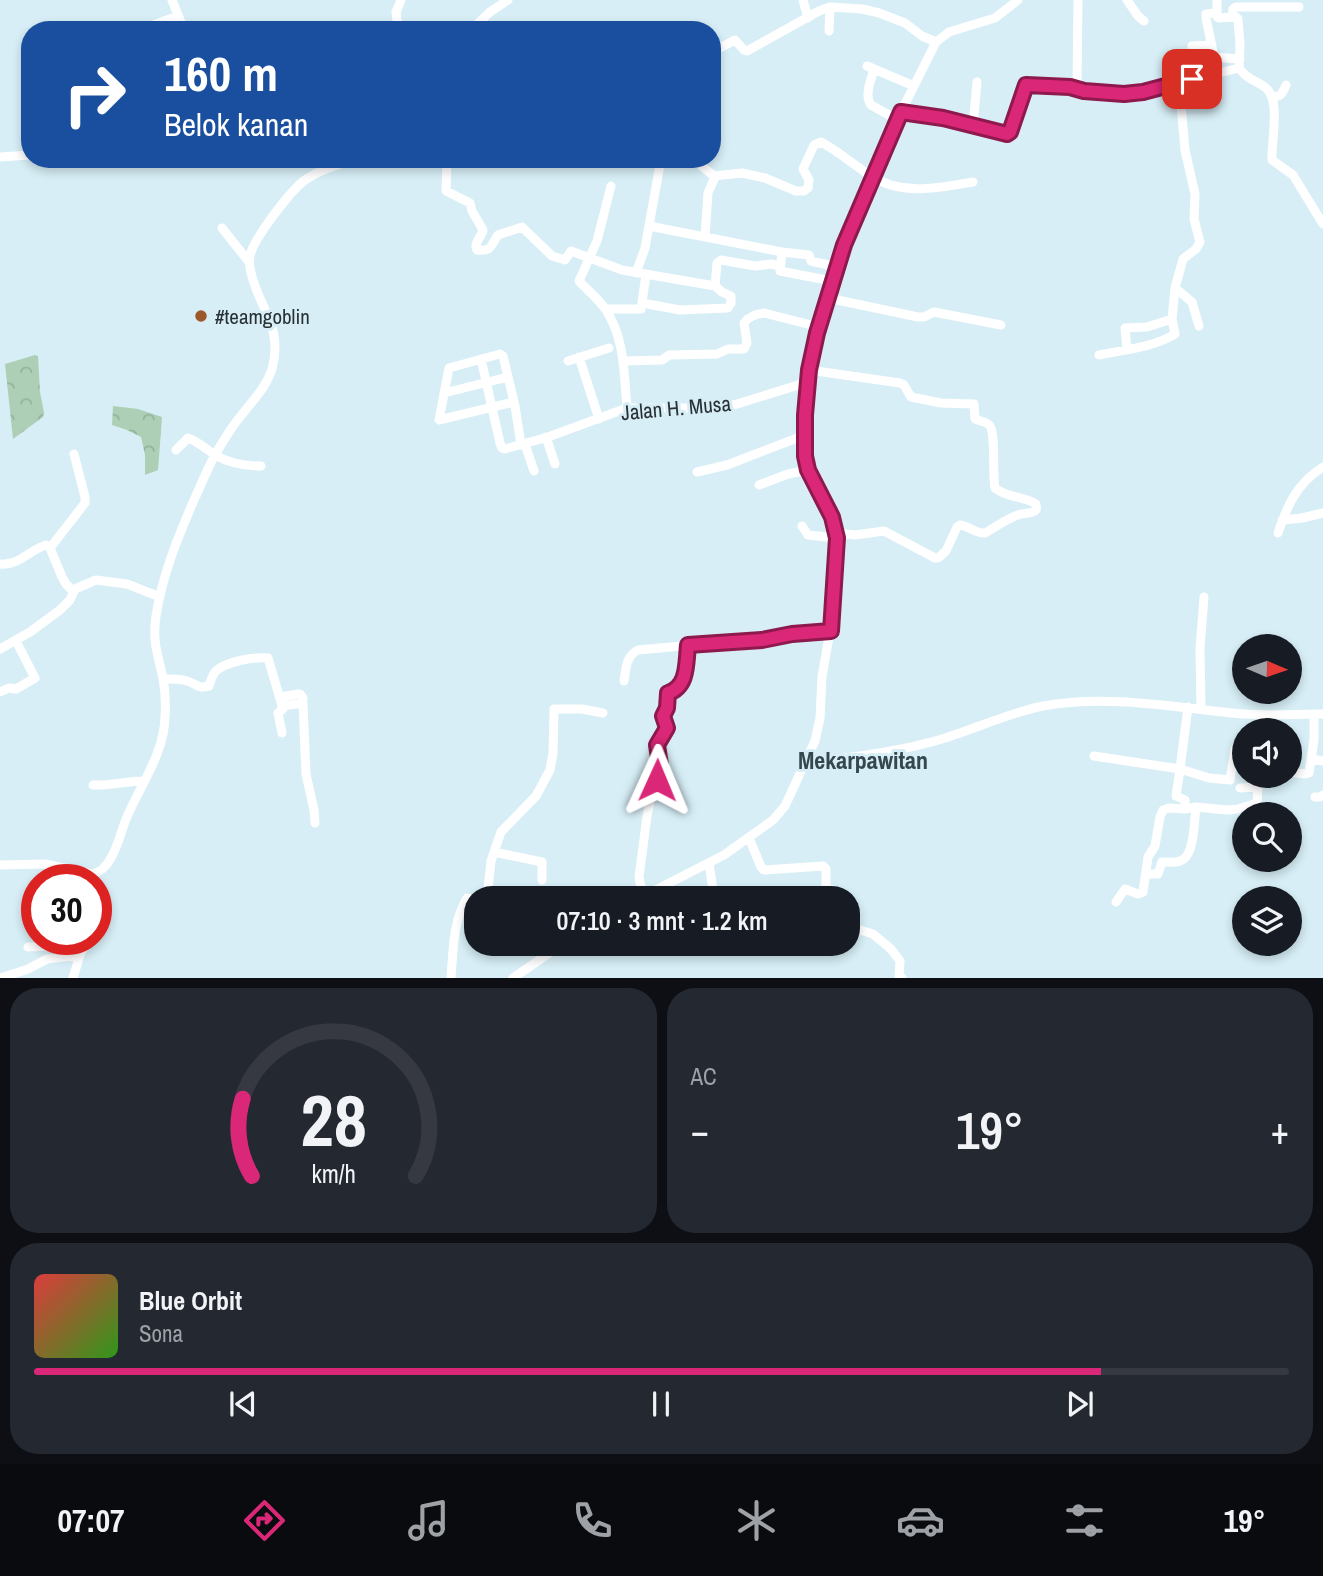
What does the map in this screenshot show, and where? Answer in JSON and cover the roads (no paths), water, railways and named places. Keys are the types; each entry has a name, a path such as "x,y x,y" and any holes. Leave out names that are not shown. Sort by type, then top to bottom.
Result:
{"street":[{"path":"172,0 180,21"},
{"path":"397,21 396,12 401,0"},
{"path":"480,21 508,0"},
{"path":"803,0 808,18"},
{"path":"664,886 709,863 774,820 781,812 815,741 822,677 831,631 837,535 832,517 808,470 805,456 809,370 819,327 837,267 873,177 899,116 936,42 949,32 995,18 1017,0"},
{"path":"1077,88 1078,0"},
{"path":"1127,0 1144,21"},
{"path":"1217,0 1217,17 1237,18 1239,22 1239,64 1248,78 1264,86 1272,96 1272,160 1293,175 1323,224"},
{"path":"830,7 830,31"},
{"path":"721,47 735,40 747,51 830,7 879,13 905,23 922,36 936,42"},
{"path":"1232,17 1236,7 1299,7"},
{"path":"1216,13 1206,14 1214,57 1239,64"},
{"path":"164,21 178,16"},
{"path":"1192,79 1192,46 1212,45"},
{"path":"914,86 870,68 868,102 899,116 943,118 1009,134 1026,85 1124,94 1143,92 1239,64"},
{"path":"973,125 977,82"},
{"path":"1099,355 1149,344 1174,335 1175,332 1172,319 1175,288 1183,259 1196,249 1200,242 1194,219 1194,186 1185,150 1180,82"},
{"path":"1272,96 1281,95 1286,85"},
{"path":"704,168 715,177 745,174 765,178 796,191 804,191 809,185 803,169 814,145 821,142 873,177 905,189 938,188 973,182"},
{"path":"0,157 21,156"},
{"path":"107,864 113,856 163,740 163,679 154,636 160,597 172,555 215,455 237,419 261,392 272,368 274,330 255,288 250,255 265,226 292,192 304,181 329,168"},
{"path":"447,168 446,191 469,202 483,229 477,240 476,247 480,250 492,246 498,235 522,227 553,257 565,260 572,252 622,270 715,286 731,296 732,303 728,308 680,310 642,303"},
{"path":"606,309 640,309 644,252 659,168"},
{"path":"705,237 708,193 715,177"},
{"path":"611,186 597,241 579,281 606,309 617,333 624,361 628,408"},
{"path":"649,226 809,255 811,261 837,267"},
{"path":"222,228 249,262"},
{"path":"744,264 748,246"},
{"path":"782,252 780,270 832,281"},
{"path":"715,286 719,261 780,266"},
{"path":"1175,288 1192,302 1199,326"},
{"path":"828,298 918,317 934,312 1001,325"},
{"path":"624,361 663,360 668,355 720,354 728,349 744,349 747,343 744,323 750,316 758,314 764,313 819,327"},
{"path":"1127,349 1125,327 1147,327 1172,319"},
{"path":"1147,327 1149,344"},
{"path":"568,361 609,348"},
{"path":"514,402 439,420 449,368 501,355 508,377 514,402 523,445 534,471"},
{"path":"579,357 599,419"},
{"path":"481,359 492,408"},
{"path":"802,526 808,535 855,535 884,531 938,558 946,551 960,525 985,533 1006,520 1022,513 1032,513 1037,508 1036,504 1027,499 1002,494 995,488 990,426 975,419 974,404 938,403 911,397 900,383 809,370"},
{"path":"444,393 508,377"},
{"name":"Jalan H. Musa","path":"492,408 500,443 505,449 628,408 712,408 737,404 808,382"},
{"path":"697,472 727,465 805,435"},
{"path":"546,437 555,464"},
{"path":"176,450 188,438 235,464 261,466"},
{"path":"50,548 85,503 74,454"},
{"path":"1278,533 1291,499 1308,478 1323,467"},
{"path":"759,485 808,470"},
{"path":"1282,520 1323,513"},
{"path":"0,564 18,562 46,545 50,548 69,588 75,589 101,580 127,584 160,597"},
{"path":"0,649 60,610 70,600 75,589"},
{"path":"1200,709 1200,648 1204,597"},
{"path":"624,681 628,659 638,650 762,640 831,631"},
{"path":"0,692 8,688 16,689 35,678 16,641"},
{"path":"640,886 639,877 647,816 660,771 657,749 667,728 663,716 667,708 668,693 677,690 683,680 688,645"},
{"path":"163,679 209,686 212,676 218,670 243,661 266,657 269,659 283,710 278,713 282,733"},
{"path":"281,701 298,694 303,698"},
{"path":"281,701 303,703 306,776 314,807 314,822"},
{"path":"806,762 914,746 1043,706 1134,702 1245,714 1318,714 1308,773 1302,773"},
{"path":"1185,809 1185,800 1176,796 1188,707"},
{"path":"489,886 500,832 536,796 550,770 555,709 582,709 603,713"},
{"path":"1312,754 1323,751"},
{"path":"1312,754 1323,761"},
{"path":"1094,756 1180,769 1209,778 1230,780 1232,768"},
{"path":"93,785 144,781"},
{"path":"1240,789 1249,788"},
{"path":"1116,902 1125,889 1141,894 1162,812 1169,808 1196,807 1227,810 1254,804 1258,802 1258,788"},
{"path":"1147,874 1158,874 1162,862 1181,861 1187,857 1191,848 1196,807"},
{"path":"750,838 764,870 823,866 826,869 826,886"},
{"path":"494,852 542,862 542,880"},
{"path":"709,863 712,886"},
{"path":"0,865 21,865"},
{"path":"451,978 453,948 464,904"},
{"path":"860,930 875,935 892,950 899,960 899,976 902,978"},
{"path":"1,978 47,959 80,956 73,978"},
{"path":"513,978 545,956"}],"place":[{"name":"#teamgoblin","path":"201,316"}],"district":[{"name":"Mekarpawitan","path":"863,760"}]}
